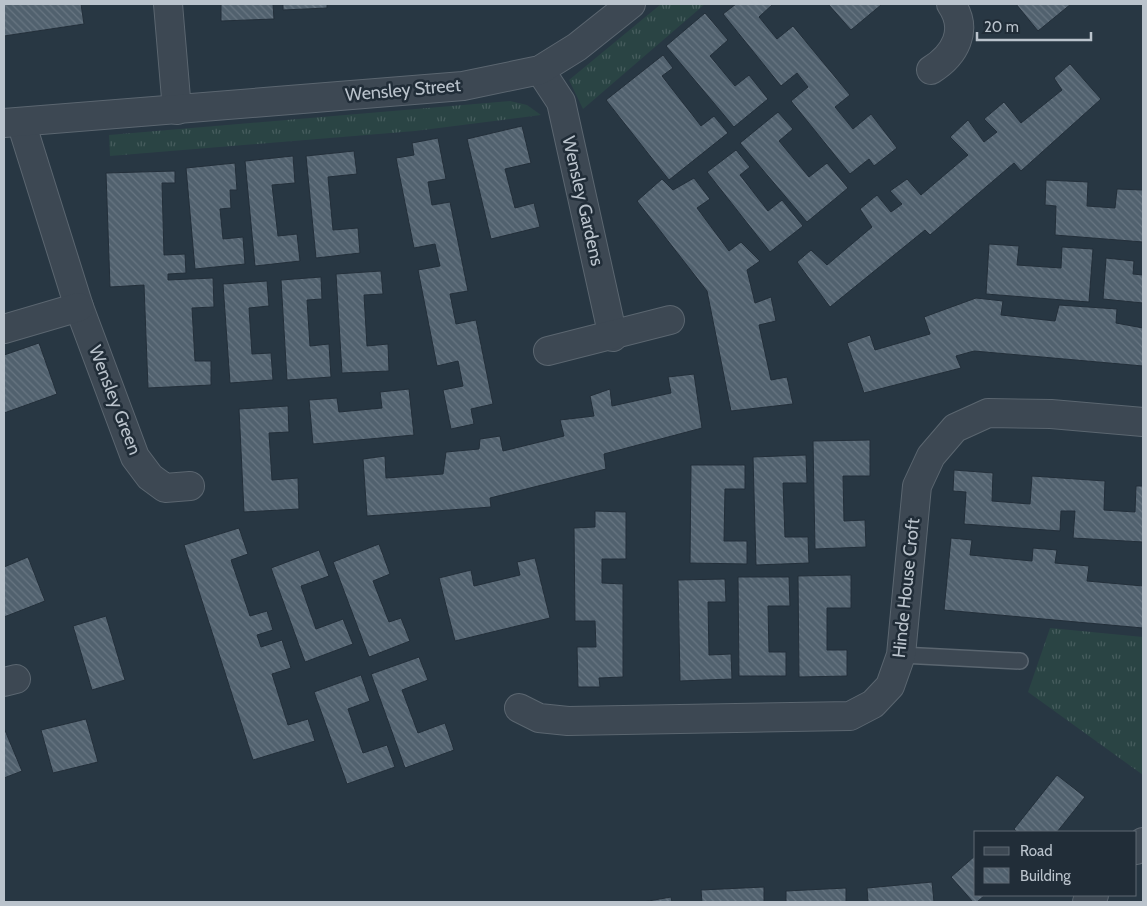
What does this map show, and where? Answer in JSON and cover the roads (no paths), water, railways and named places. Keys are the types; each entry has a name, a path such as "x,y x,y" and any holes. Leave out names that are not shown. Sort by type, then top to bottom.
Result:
{"street":[{"path":"168,4 177,110"},
{"path":"931,70 945,61 958,40 960,16 952,4"},
{"name":"Wensley Street","path":"12,122 462,86 540,70 577,48 614,9"},
{"name":"Wensley Gardens","path":"540,70 561,102 613,336"},
{"name":"Wensley Green","path":"12,122 135,457 150,477 165,488 190,486"},
{"path":"4,329 79,307"},
{"path":"548,351 670,320"},
{"name":"Hinde House Croft","path":"519,708 539,718 560,721 850,716 873,704 890,686 901,655 917,486 931,456 955,428 988,413 1051,414 1143,422"}],"lane":[{"path":"901,655 1020,661"}]}
